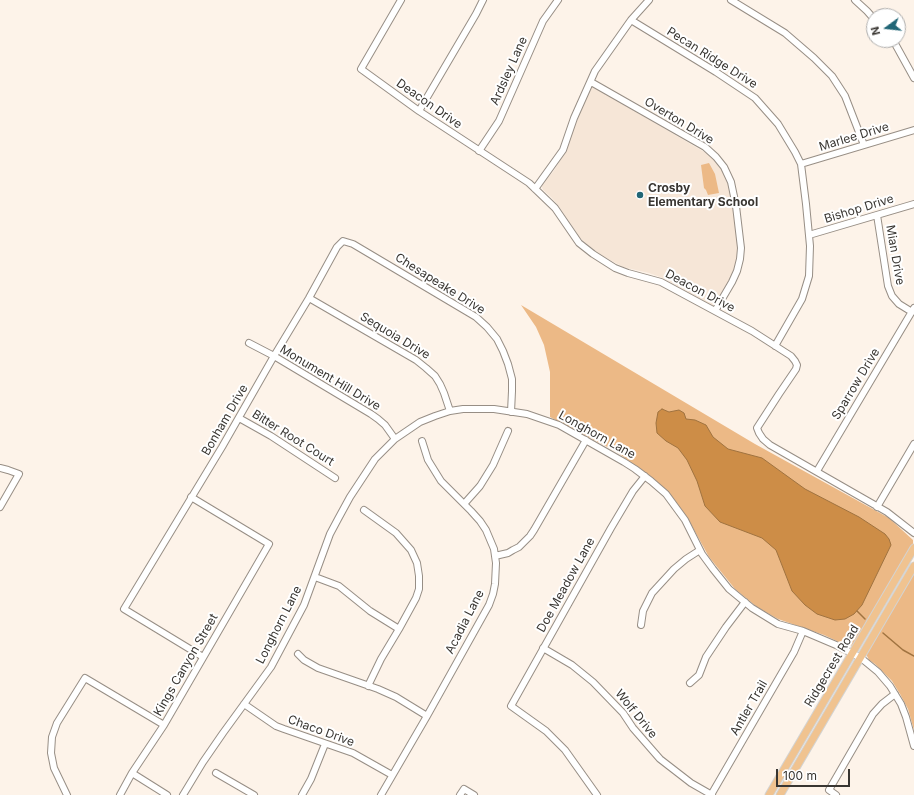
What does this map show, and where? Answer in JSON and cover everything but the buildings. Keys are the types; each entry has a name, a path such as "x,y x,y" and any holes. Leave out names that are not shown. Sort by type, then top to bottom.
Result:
{"main road":[{"name":"Ridgecrest Road","path":"769,795 914,548"},
{"name":"Ridgecrest Road","path":"780,795 914,566"}],"street":[{"name":"Deacon Drive","path":"401,0 361,69 419,111 530,183 555,208 579,243 593,254 615,268 661,282 752,331 791,356 797,365 796,369 757,428 763,439 770,445 887,512 914,533"},
{"path":"419,111 483,0"},
{"name":"Ardsley Lane","path":"479,151 499,121 543,22 558,0"},
{"path":"535,189 563,150 574,118 595,71 631,20 649,0"},
{"path":"731,0 785,33 832,76 845,96 864,145"},
{"path":"855,0 866,10"},
{"name":"Pecan Ridge Drive","path":"631,20 716,72 755,98 778,124 801,164 810,246 809,276 802,299 775,346"},
{"path":"897,48 914,78"},
{"name":"Overton Drive","path":"591,82 705,147 724,167 731,182 736,206 741,248 737,271 715,311"},
{"name":"Marlee Drive","path":"801,164 914,130"},
{"name":"Bishop Drive","path":"809,235 914,204"},
{"name":"Mian Drive","path":"877,215 888,286 892,296 898,304 913,310"},
{"name":"Bonham Drive","path":"204,657 124,609 239,418 337,247 343,241"},
{"name":"Chesapeake Drive","path":"343,241 353,244 476,317 487,327 497,338 508,364 512,379 511,412"},
{"name":"Sequoia Drive","path":"309,298 416,360 426,368 435,376 440,384 450,411"},
{"name":"Sparrow Drive","path":"817,471 913,310"},
{"name":"Monument Hill Drive","path":"249,343 274,356 371,414 385,425 395,439"},
{"name":"Longhorn Lane","path":"183,795 203,762 271,667 304,605 330,534 350,498 375,459 395,439 420,422 450,411 475,408 527,414 559,425 624,462 645,476 666,494 685,520 700,550 713,569 730,589 752,608 778,624 803,631 836,644 861,658 878,672 895,694 904,710 914,746"},
{"name":"Bitter Root Court","path":"239,418 271,436 335,478"},
{"path":"464,504 480,486 493,465 508,431"},
{"name":"Acadia Lane","path":"381,795 489,604 495,584 496,563 494,549 486,530 480,521 441,481 428,460 422,440"},
{"path":"495,556 519,547 530,536 586,440"},
{"path":"877,507 914,444"},
{"path":"0,468 19,474 0,507"},
{"name":"Doe Meadow Lane","path":"597,795 565,750 546,731 511,706 611,528 633,491 645,476"},
{"name":"Kings Canyon Street","path":"120,795 204,657 269,544 191,498"},
{"path":"364,510 404,540 417,563 419,576 419,588 416,598 381,659 368,686"},
{"path":"641,625 643,611 652,593 674,569 700,550"},
{"path":"315,576 339,586 370,611 399,629"},
{"path":"690,683 699,675 706,657 745,602"},
{"name":"Antler Trail","path":"711,795 794,652 803,631"},
{"name":"Wolf Drive","path":"543,648 572,665 593,682 623,713 633,728 660,759 691,783 711,795"},
{"path":"298,654 304,660 318,668 396,698 427,716"},
{"path":"67,795 54,768 51,753 52,737 57,723 85,678 164,724"},
{"path":"836,795 829,790 873,714 882,704 895,694"},
{"name":"Chaco Drive","path":"244,704 284,730 353,753 392,775"},
{"path":"302,795 313,775 325,744"},
{"path":"132,773 167,795"},
{"path":"216,773 254,795"},
{"path":"460,795 464,789 474,795"}],"shaded area":[{"name":"Crosby Elementary School","path":"592,86 711,156 721,167 731,193 738,241 738,255 733,274 715,307 663,278 623,267 601,255 580,238 558,205 543,190 542,184 553,172 564,154"},
{"path":"709,163 715,174 719,193 708,195 704,188 701,165"},
{"path":"521,305 755,444 889,518 913,540 912,548 853,646 841,643 824,635 778,619 757,607 735,589 709,557 688,519 674,500 659,484 617,452 550,417 550,372 544,345 536,327"},
{"path":"662,409 669,412 679,410 684,413 686,419 695,420 706,425 713,437 728,449 762,458 805,489 859,517 885,534 891,545 862,605 854,614 845,619 835,620 817,614 805,605 792,591 776,550 762,538 720,522 705,506 697,481 687,460 678,448 666,441 657,433 656,423 658,412"},
{"path":"914,572 914,730 908,709 900,694 892,681 869,660 867,651"}],"waterway":[{"path":"857,611 865,619"},
{"path":"883,633 903,650 914,656"}],"place":[{"name":"Crosby Elementary School","path":"640,195"}]}
